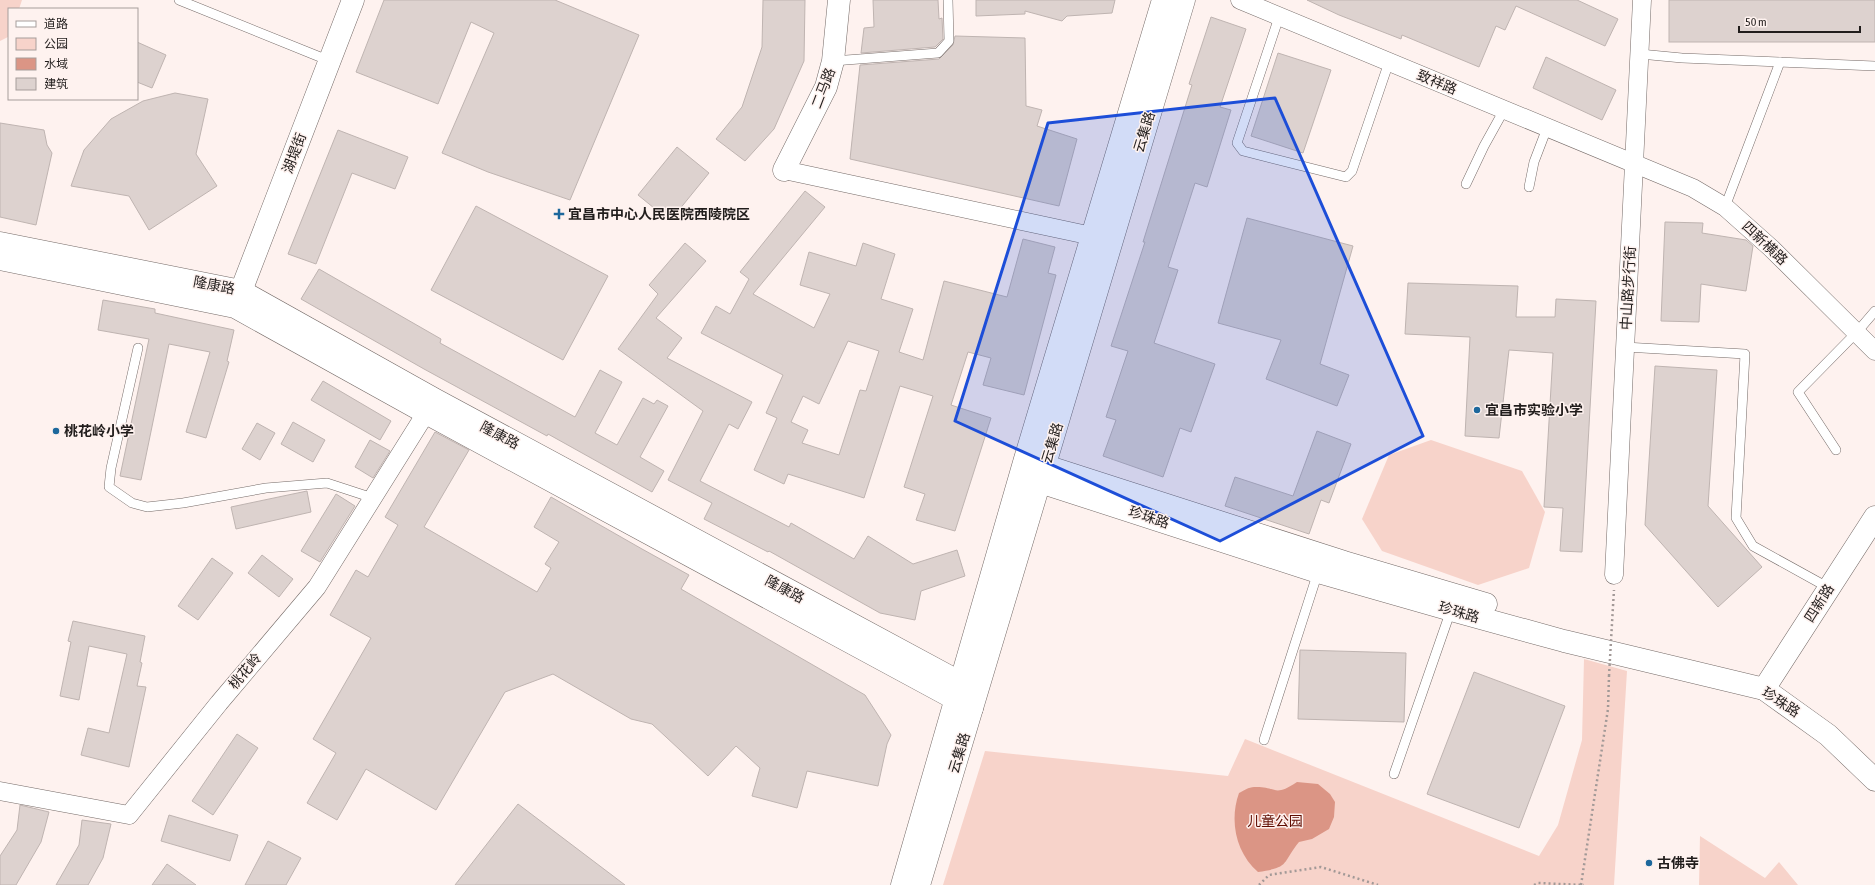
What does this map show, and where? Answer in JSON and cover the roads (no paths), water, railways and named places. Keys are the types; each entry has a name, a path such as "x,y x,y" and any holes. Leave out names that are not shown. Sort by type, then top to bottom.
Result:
{"main road":[{"name":"湖堤街","path":"238,299 353,0"},
{"name":"二马路","path":"784,170 826,87 833,61 840,0"},
{"name":"云集路","path":"1033,471 1092,236 1163,0"},
{"name":"云集路","path":"919,885 967,696 1033,471 1184,0"},
{"name":"隆康路","path":"0,243 238,299 436,400 967,696"},
{"name":"隆康路","path":"0,259 238,299 426,413 967,696"},
{"name":"珍珠路","path":"1033,471 1318,572 1564,641 1768,683 1828,735 1875,780"},
{"name":"珍珠路","path":"1033,471 1456,596 1768,683 1837,723 1875,762"},
{"name":"四新路","path":"1768,683 1875,517"},
{"name":"云集路","path":"902,885 967,696"}],"street":[{"name":"致祥路","path":"1240,0 1634,164"},
{"name":"中山路步行街","path":"1614,576 1642,0"},
{"name":"四新横路","path":"1634,164 1694,188 1726,207 1771,248 1875,351"},
{"path":"784,170 1092,236"},
{"name":"桃花岭","path":"0,791 129,815 219,703 317,587 426,413"}],"lane":[{"path":"179,0 330,61"},
{"path":"833,61 938,53 949,41 948,0"},
{"path":"1278,17 1237,143 1243,151 1346,177 1352,171 1389,62"},
{"path":"1640,54 1682,58 1875,66"},
{"path":"1726,207 1780,62"},
{"path":"1466,184 1484,146 1504,110"},
{"path":"1529,187 1534,162 1547,128"},
{"path":"1836,450 1798,392 1857,332 1875,311"},
{"path":"1626,347 1745,354 1736,518 1753,546 1829,588"},
{"path":"138,348 111,468 109,487 120,496 132,503 147,507 183,503 266,488 327,482 373,498"},
{"path":"1264,740 1318,572"},
{"path":"1394,774 1451,610"}],"water":[{"path":"1297,782 1318,784 1330,794 1335,802 1334,817 1329,829 1312,839 1299,842 1281,866 1258,872 1244,856 1236,836 1235,814 1239,793 1248,788 1254,787 1279,790 1289,787"}],"place":[{"name":"宜昌市中心人民医院西陵院区","path":"559,214"},
{"name":"宜昌市实验小学","path":"1477,410"},
{"name":"桃花岭小学","path":"56,431"},
{"name":"古佛寺","path":"1649,863"}],"park label":[{"name":"儿童公园","path":"1275,821"}]}
